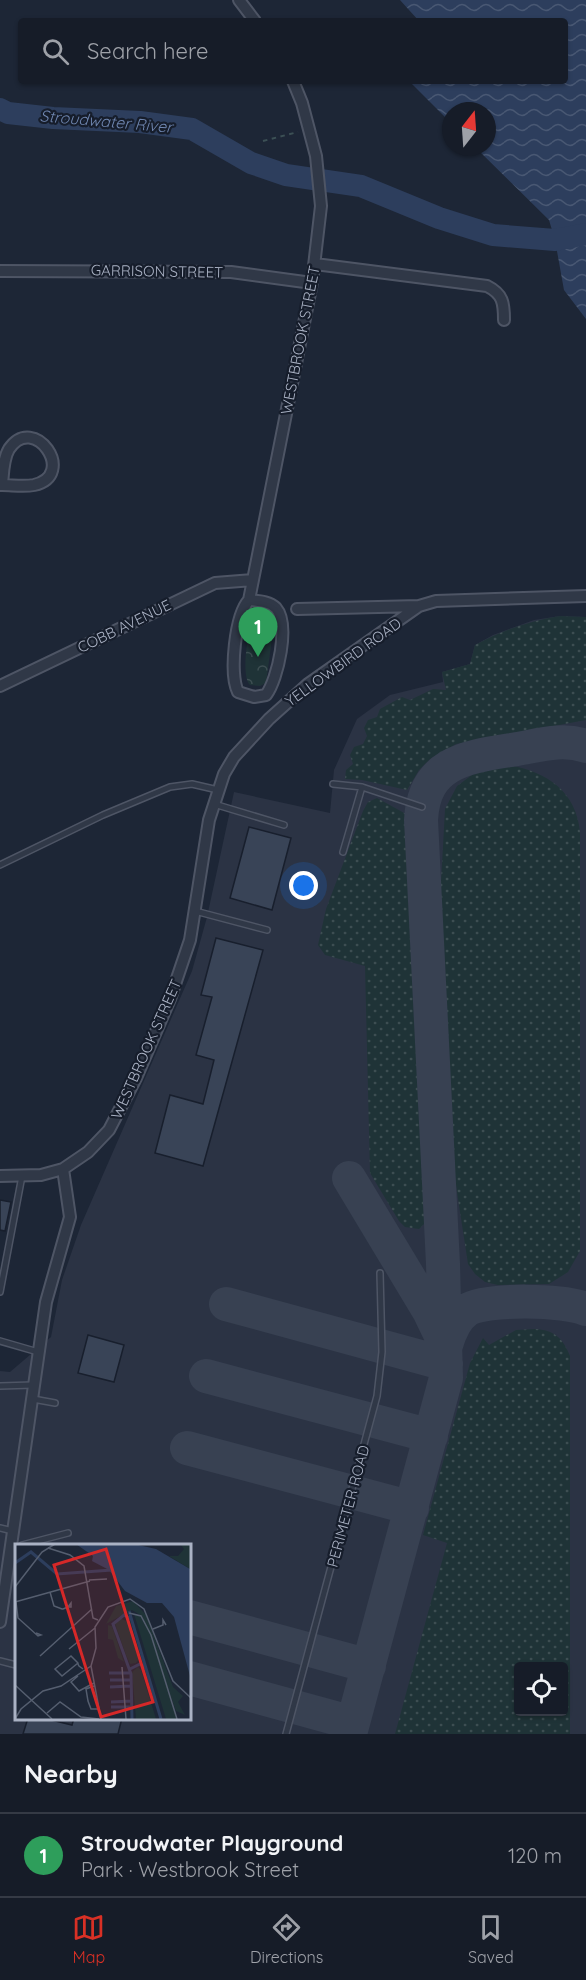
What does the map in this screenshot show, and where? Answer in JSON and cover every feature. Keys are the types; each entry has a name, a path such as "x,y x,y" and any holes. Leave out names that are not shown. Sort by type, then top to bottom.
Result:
{"street":[{"path":"239,0 253,18"},
{"name":"WESTBROOK STREET","path":"266,695 245,696 238,692 233,681 241,609 249,600 312,283 321,206 316,156 294,84"},
{"path":"315,264 487,286 498,292 504,304 504,320"},
{"name":"GARRISON STREET","path":"0,271 197,271 312,283"},
{"path":"30,438 49,449 52,456 51,470 42,482 28,486 1,485 6,456 15,443 30,438"},
{"name":"COBB AVENUE","path":"0,686 215,583 253,580"},
{"name":"YELLOWBIRD ROAD","path":"297,609 419,606 436,601 586,596"},
{"path":"249,600 262,601 275,606 281,617 277,674 266,695 272,716"},
{"name":"YELLOWBIRD ROAD","path":"272,716 308,684 419,606"},
{"name":"WESTBROOK STREET","path":"63,1169 88,1152 109,1130 124,1103 170,999 190,940 213,804 218,790 234,757 272,716"},
{"path":"0,1176 41,1175 63,1169 70,1217 52,1273 38,1352 13,1532 11,1584 0,1622"}],"lane":[{"path":"0,865 104,815 170,787 192,784 218,790"},
{"path":"333,784 362,787 422,807"},
{"path":"343,852 362,787"},
{"path":"213,804 284,825"},
{"path":"195,911 267,930"},
{"path":"0,1292 22,1176"},
{"name":"PERIMETER ROAD","path":"286,1734 377,1396 382,1352 380,1274"},
{"path":"0,1341 38,1352"},
{"path":"0,1386 33,1385"},
{"path":"31,1399 55,1403"},
{"path":"0,1528 13,1532"},
{"path":"26,1544 68,1533"},
{"path":"0,1661 15,1665"}],"path":[{"path":"263,141 310,131"}],"shaded area":[{"path":"560,616 586,617 586,1734 0,1734 0,1371 10,1372 51,1337 62,1280 81,1225 192,971 207,917 234,792 330,813 334,770 357,719 390,695 443,682 442,672 470,664 475,645 493,635 534,620"}],"green space":[{"path":"258,613 270,615 274,623 266,683 260,686 250,685 246,671 248,637"},
{"path":"560,616 586,617 586,720 456,744 430,759 419,770 407,790 362,780 345,779 346,770 353,764 350,755 354,747 363,744 367,736 364,728 368,720 377,717 380,709 402,697 410,700 433,689 446,690 442,672 470,664 475,645 516,627"},
{"path":"509,765 536,773 557,786 573,805 580,832 580,1251 568,1272 549,1284 498,1285 485,1282 475,1274 468,1264 453,1164 440,901 445,809 457,786 476,772"},
{"path":"377,798 406,814 426,1208 424,1224 419,1229 405,1227 399,1221 370,1173 365,966 325,955 318,945 326,909 363,811 368,802"},
{"path":"535,1329 548,1331 557,1336 570,1356 570,1734 395,1734 447,1543 423,1535 470,1363 483,1338 489,1345 516,1330"}],"water":[{"path":"400,0 586,0 586,319 564,290 549,220 484,156 496,156 496,102 442,102 442,114 412,84 568,84 568,18 416,18"}],"building":[{"path":"249,827 291,838 272,910 230,898"},
{"path":"216,938 263,950 203,1166 155,1153 170,1095 203,1104 214,1060 196,1055 212,997 201,995"},
{"path":"0,1200 11,1202 5,1231 0,1230"},
{"path":"88,1335 124,1345 114,1382 78,1373"},
{"path":"28,1719 47,1719 72,1725 74,1719 122,1719 118,1734 23,1734"}],"waterway":[{"name":"Stroudwater River","path":"0,109 8,113 53,118 140,122 192,129 251,163 286,175 361,186 439,218 493,235 555,240 586,234"}],"taxiway":[{"path":"350,1734 446,1378 443,1264 421,820 424,800 440,773 466,759 552,743 586,746"},
{"path":"349,1178 429,1311 441,1336"},
{"path":"446,1345 459,1317 467,1310 477,1306 508,1302 544,1302 586,1309"},
{"path":"226,1304 446,1364"},
{"path":"206,1376 431,1436"},
{"path":"187,1448 412,1508"},
{"path":"190,1617 369,1666"},
{"path":"190,1678 353,1723"}],"place":[{"name":"Stroudwater Playground","path":"258,657"}]}
